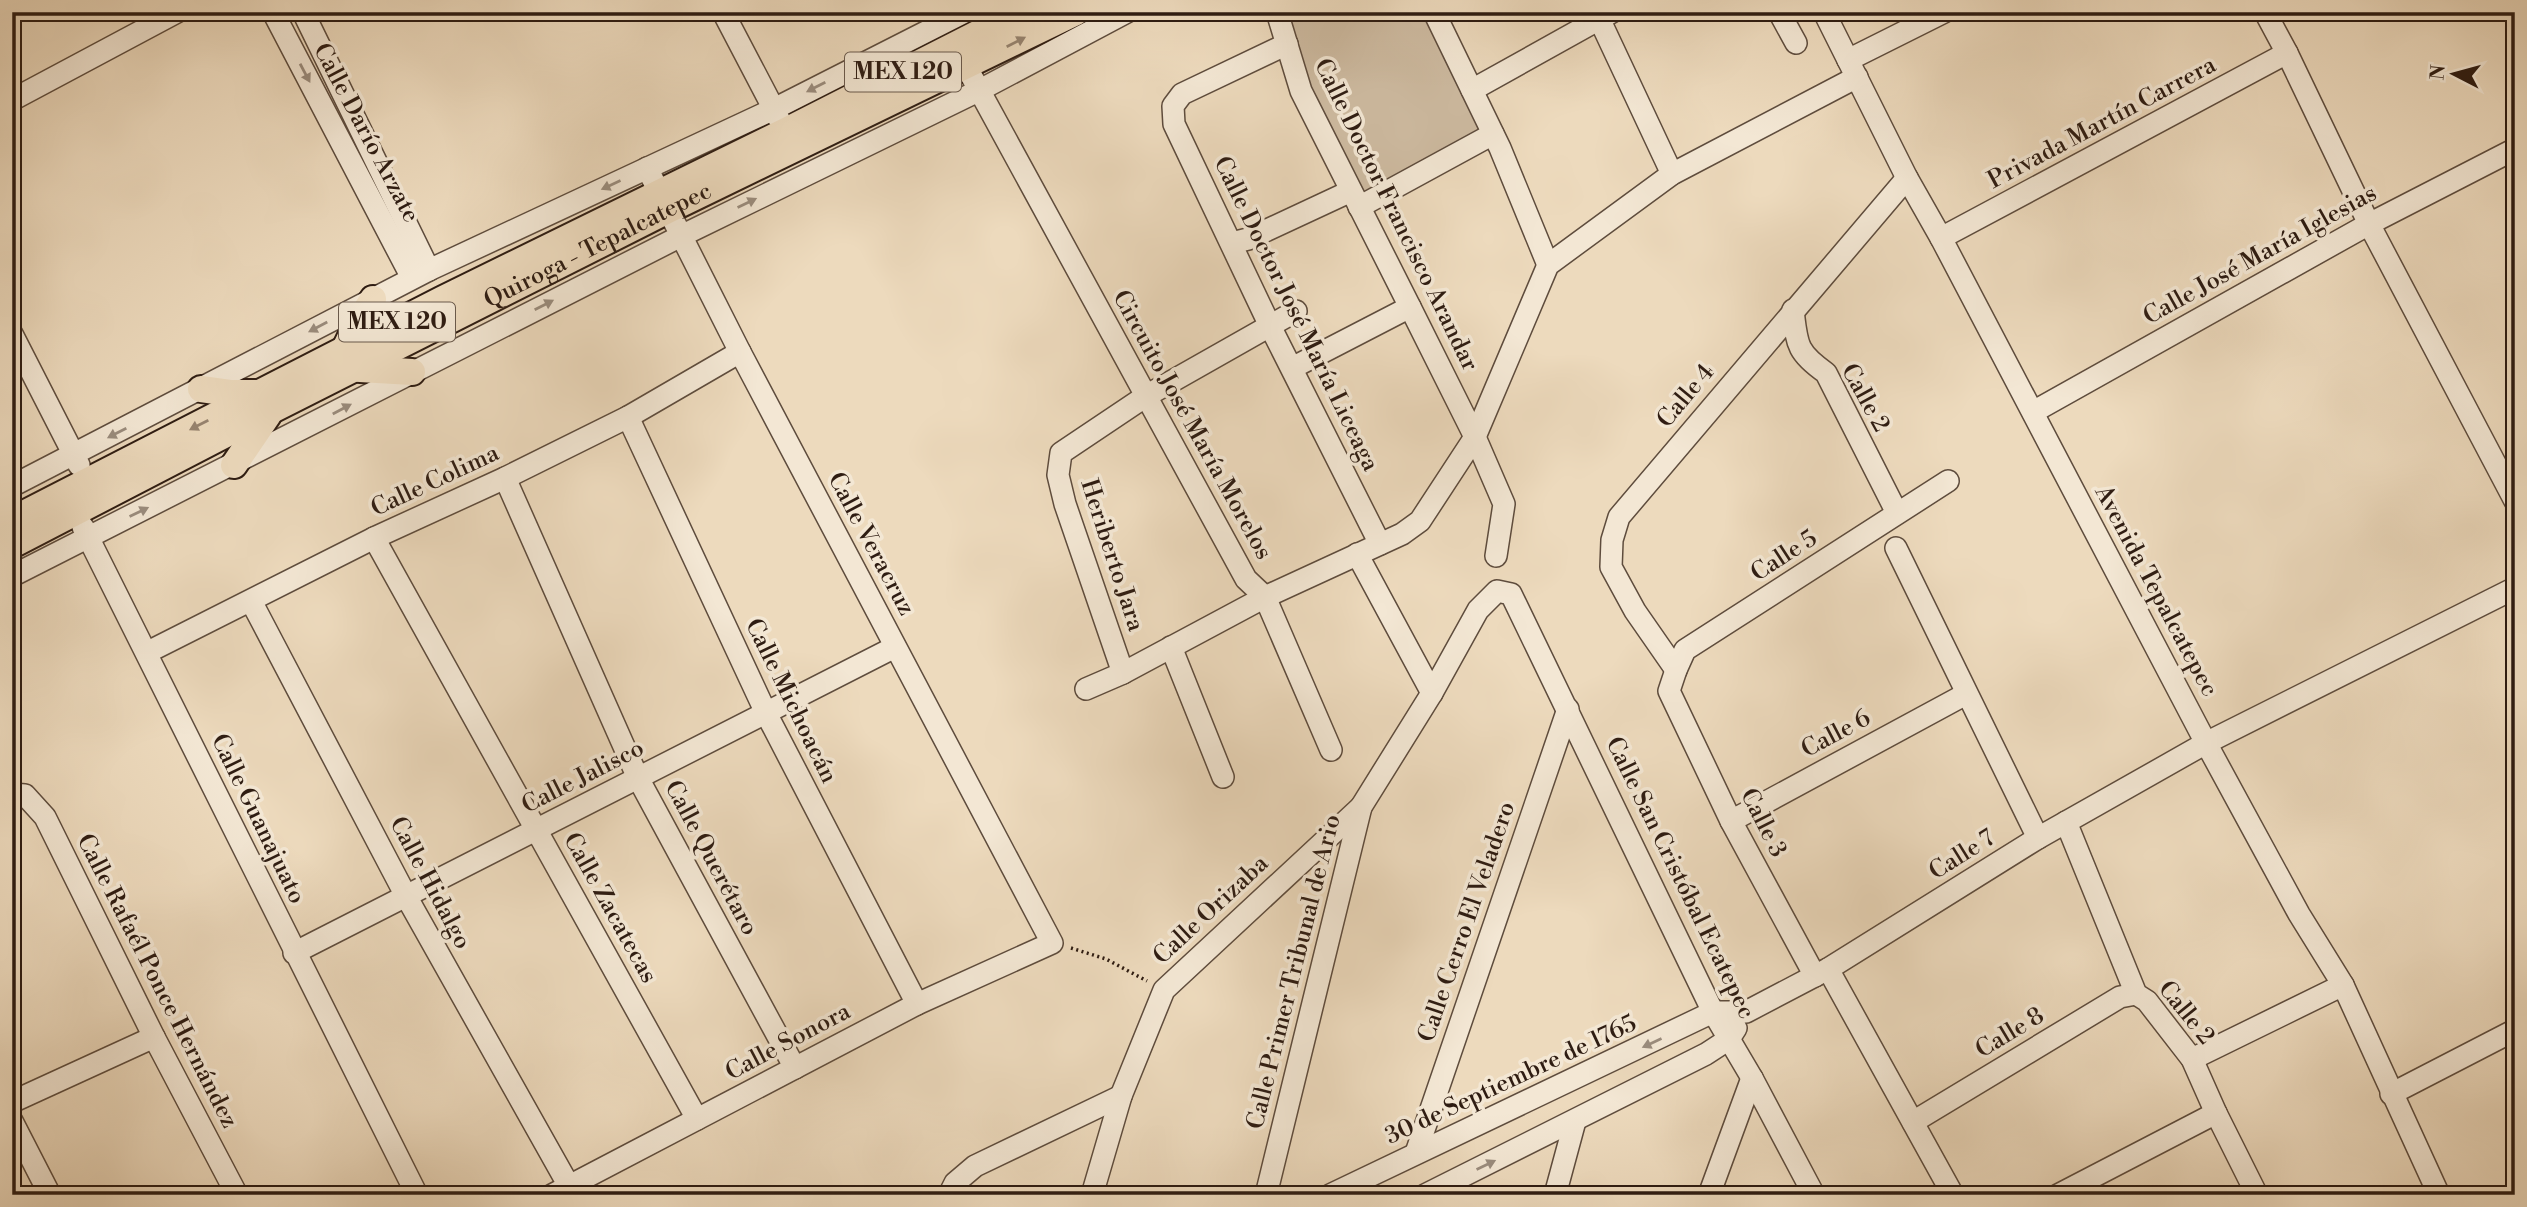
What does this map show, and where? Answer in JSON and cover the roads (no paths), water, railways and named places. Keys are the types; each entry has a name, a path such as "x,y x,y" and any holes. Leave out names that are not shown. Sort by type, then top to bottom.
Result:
{"main road":[{"name":"Quiroga - Tepalcatepec","path":"12,545 82,497 664,202 785,130 1020,12"},
{"name":"Quiroga - Tepalcatepec","path":"785,130 967,67 1076,12"},
{"path":"373,299 357,324 350,359 412,372"},
{"path":"201,389 265,402 234,466"},
{"name":"Quiroga - Tepalcatepec","path":"12,520 82,497"}],"street":[{"path":"12,100 177,12"},
{"name":"Calle Darío Arzate","path":"273,12 421,274"},
{"name":"Calle Darío Arzate","path":"303,12 421,274"},
{"path":"723,12 808,174"},
{"path":"12,486 421,274 647,168 785,130 965,12"},
{"path":"12,576 234,466 412,372 681,236 978,90 1127,12"},
{"name":"Calle Doctor Francisco Arandar","path":"1277,12 1301,91 1475,437 1504,503 1496,556"},
{"path":"1434,12 1497,141 1548,265 1672,174 1944,12"},
{"path":"1779,12 1796,43"},
{"name":"Avenida Tepalcatepec","path":"1824,12 1907,178 2206,743 2299,914 2343,985 2391,1094 2440,1195"},
{"path":"2264,12 2287,53 2370,224 2515,501"},
{"path":"1472,90 1603,15 1672,174"},
{"name":"Calle Doctor José María Liceaga","path":"1287,44 1182,94 1173,106 1174,124 1270,326 1380,544"},
{"name":"Privada Martín Carrera","path":"1941,238 2287,53"},
{"name":"Circuito José María Morelos","path":"967,67 1246,579 1265,597 1402,534 1420,521 1475,437 1548,265"},
{"path":"1232,243 1355,199 1497,141"},
{"name":"Calle José María Iglesias","path":"2033,412 2370,224 2515,149"},
{"name":"Calle Veracruz","path":"647,168 740,352 1052,943"},
{"name":"Calle 4","path":"1676,670 1635,611 1611,567 1612,540 1619,517 1907,178"},
{"path":"1292,368 1410,306"},
{"name":"Calle 2","path":"1793,310 1798,346 1809,362 1826,373 1897,513"},
{"path":"1146,396 1296,311"},
{"path":"12,334 74,454 82,497 110,526"},
{"name":"Calle Colima","path":"148,652 374,538 505,478 628,417 740,352"},
{"name":"Heriberto Jara","path":"1123,673 1065,504 1058,475 1060,453 1146,396"},
{"name":"Calle Michoacán","path":"628,417 765,713 917,1004"},
{"name":"Calle Guanajuato","path":"51,466 82,497 88,537 148,652 294,953 417,1195"},
{"name":"Calle Querétaro","path":"505,478 638,778 795,1068"},
{"name":"Calle 5","path":"1670,691 1685,650 1948,481"},
{"name":"Calle Zacatecas","path":"374,538 698,1119"},
{"path":"1896,548 2038,838"},
{"path":"1357,554 1432,693"},
{"name":"Calle 7","path":"1713,1012 1746,1012 1822,972 2038,838 2206,743 2515,588"},
{"name":"Calle Primer Tribunal de Ario","path":"1266,1195 1362,807 1432,693 1478,610 1497,591"},
{"name":"Calle San Cristóbal Ecatepec","path":"1497,591 1511,594 1713,1012 1752,1078 1814,1195"},
{"path":"1086,689 1123,673 1265,597 1331,750"},
{"name":"Calle Hidalgo","path":"251,601 560,1191"},
{"name":"Calle Jalisco","path":"294,953 895,647"},
{"path":"1171,647 1223,777"},
{"name":"Calle 3","path":"1670,691 1731,821 1913,1122 1953,1195"},
{"name":"Calle 6","path":"1731,821 1966,694"},
{"name":"Calle Cerro El Veladero","path":"1416,1153 1568,709"},
{"name":"Calle Rafaél Ponce Hernández","path":"19,794 45,817 154,1037 237,1195"},
{"name":"Calle Orizaba","path":"1092,1195 1121,1096 1164,990 1362,807"},
{"name":"Calle 2","path":"2066,822 2136,994 2147,1001 2192,1059 2258,1195"},
{"name":"Calle Sonora","path":"560,1191 917,1004 1052,943"},
{"path":"2192,1059 2343,985"},
{"name":"Calle 8","path":"1913,1122 2120,997 2136,994"},
{"name":"30 de Septiembre de 1765","path":"1330,1195 1713,1012"},
{"path":"1425,1195 1706,1054 1729,1039 1746,1012"},
{"path":"2391,1094 2515,1030"},
{"path":"12,1101 154,1037"},
{"path":"1709,1195 1752,1078"},
{"path":"949,1195 954,1183 975,1167 1121,1096"},
{"path":"2058,1195 2216,1113"},
{"path":"12,1121 50,1195"},
{"path":"1555,1195 1575,1121"}]}
